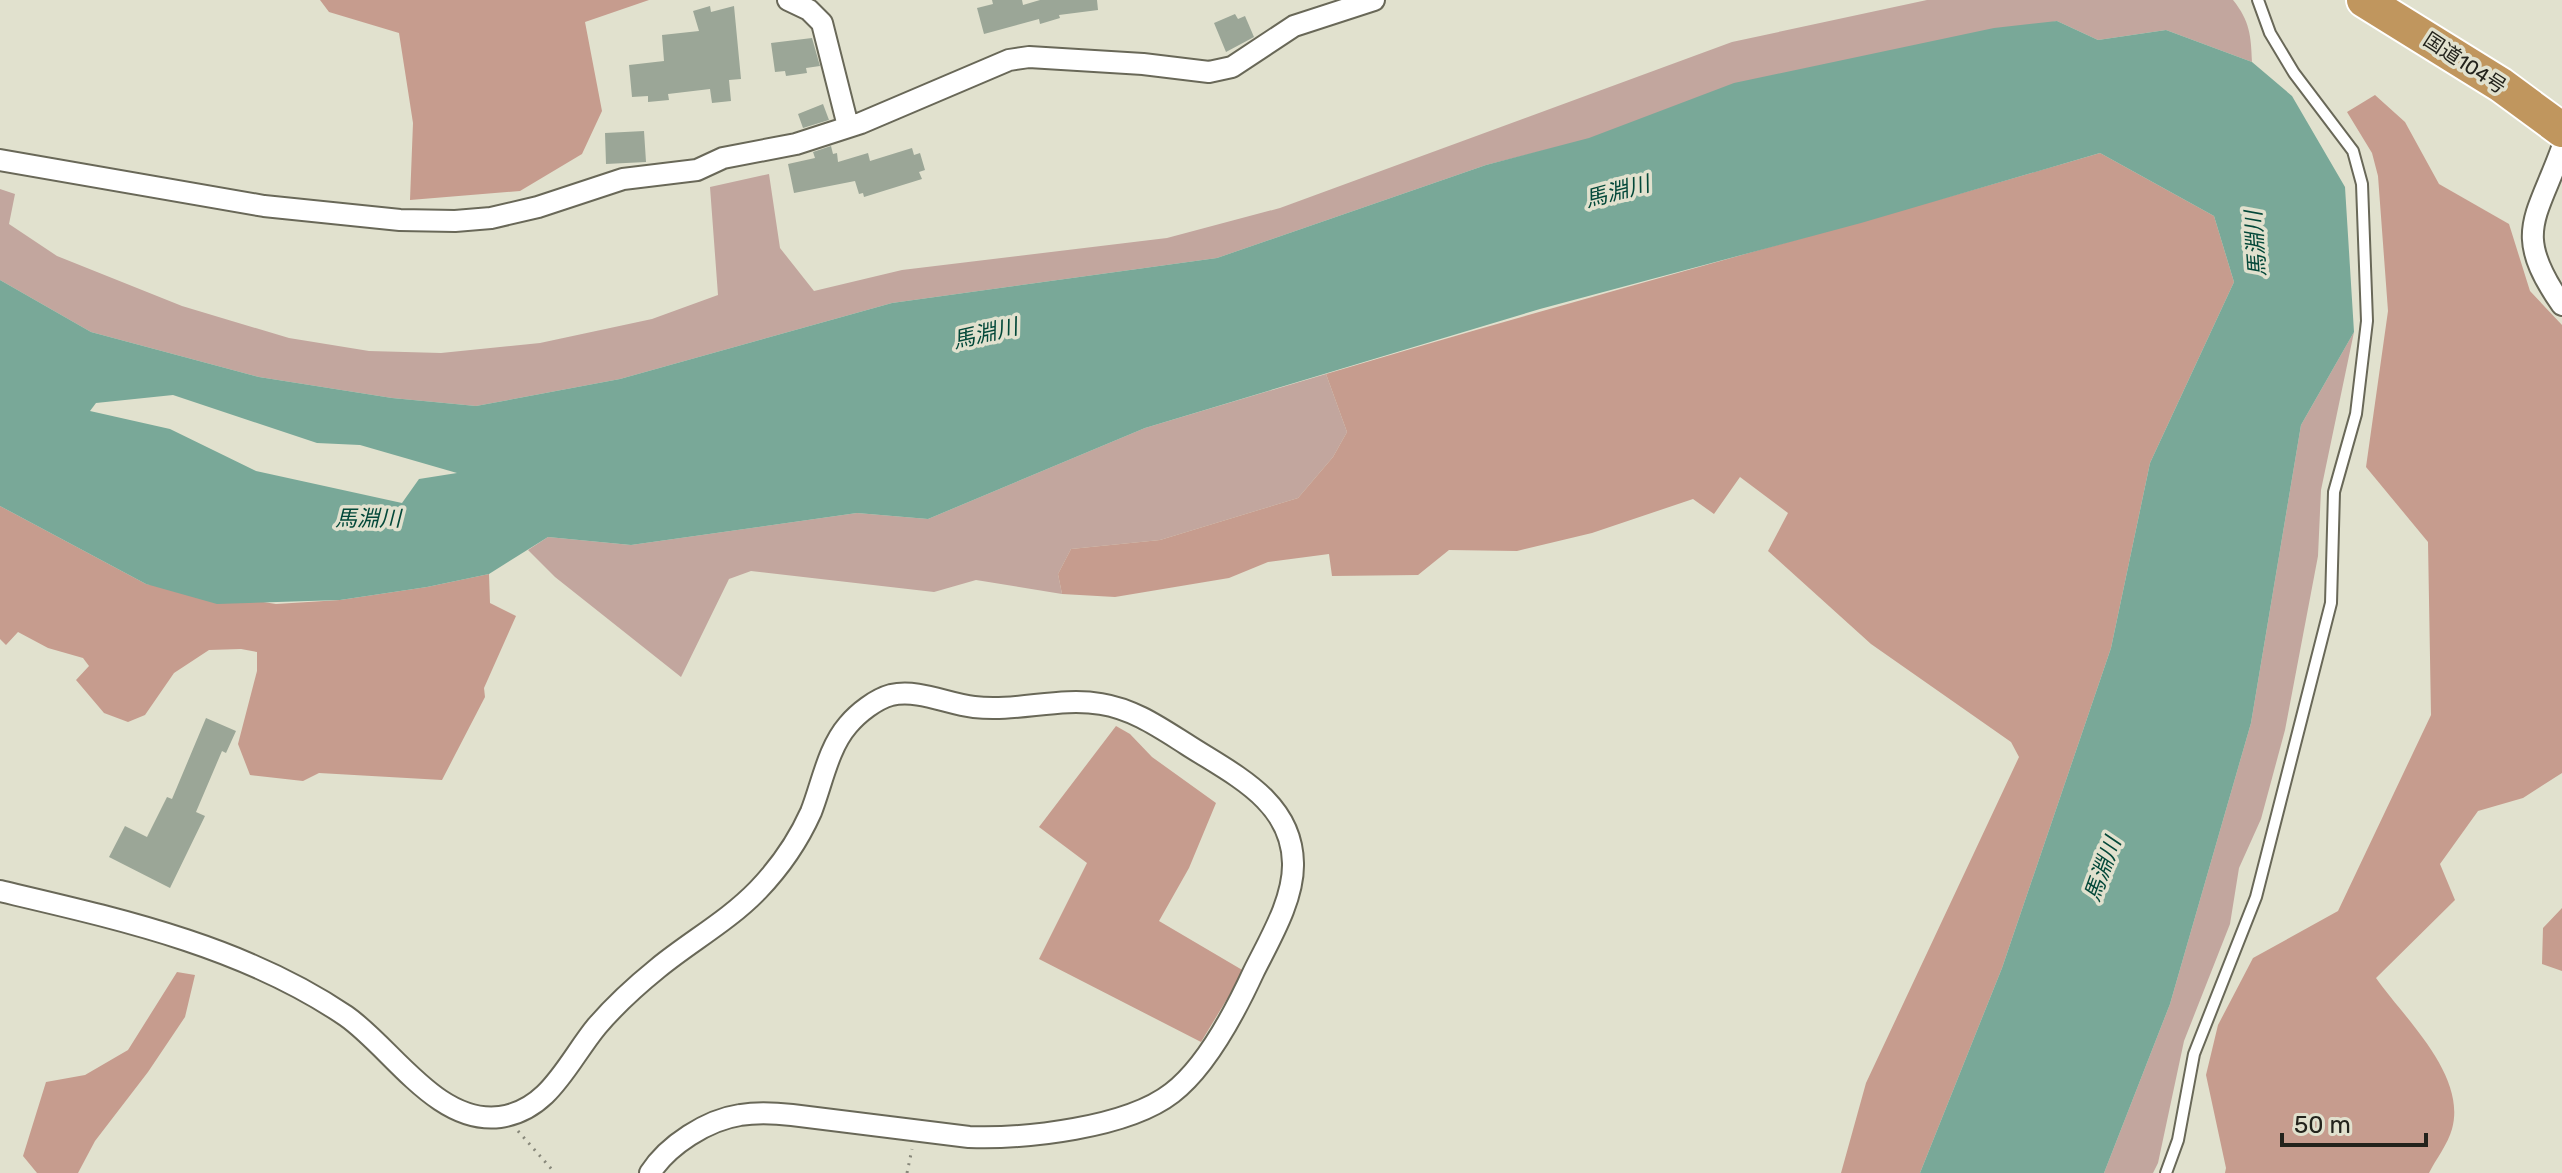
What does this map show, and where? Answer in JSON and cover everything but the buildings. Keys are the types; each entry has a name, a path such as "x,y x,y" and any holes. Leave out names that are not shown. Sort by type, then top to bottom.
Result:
{"highway":[{"name":"国道104号","path":"2364,0 2501,85 2562,130"}],"street":[{"path":"788,0 809,10 822,23 848,126"},
{"path":"0,160 264,206 400,220 491,218 538,207 623,179 697,170 723,158 796,144 1009,60 1029,57 1143,64 1209,72 1232,67 1294,26 1374,0"},
{"path":"2562,148 2537,207 2532,231 2534,253 2546,281 2562,305"},
{"path":"0,891 187,939 284,980 321,999 355,1023 441,1103 469,1115 497,1117 539,1101 556,1085 596,1028 616,1006 657,968 725,919 756,892 785,859 808,818 838,739 851,721 874,703 892,695 919,695 971,707 996,709 1075,702 1121,709 1148,720 1261,792 1286,827 1293,849 1294,870 1290,891 1246,989 1187,1081 1154,1105 1118,1119 997,1138 792,1115 738,1115 690,1136 670,1150 650,1173"}],"lane":[{"path":"2166,1173 2178,1140 2194,1054 2256,897 2331,603 2334,492 2356,414 2367,321 2362,184 2353,151 2294,73 2270,33 2258,0"}],"path":[{"path":"507,1115 555,1173"},
{"path":"907,1173 915,1131"}],"shaded area":[{"path":"320,0 649,0 585,22 602,111 582,154 520,191 410,200 413,123 399,33 329,12"},
{"path":"1927,0 2233,0 2248,29 2252,62 2166,30 2098,40 2057,21 1486,165 1217,258 892,303 620,379 476,406 392,398 259,377 91,332 0,280 0,189 15,194 9,224 57,256 182,306 289,338 369,351 441,353 540,343 652,319 718,295 710,187 769,174 780,248 814,291 902,270 1167,238 1280,208 1732,42"},
{"path":"2375,95 2405,122 2439,184 2509,224 2530,291 2562,325 2562,773 2523,798 2478,811 2440,864 2455,900 2376,978 2430,1048 2450,1088 2454,1109 2452,1129 2429,1173 2225,1173 2206,1075 2218,1025 2253,958 2338,911 2431,715 2428,542 2366,467 2388,311 2378,176 2372,153 2347,112"},
{"path":"2100,153 2214,216 2234,282 2150,463 2111,648 2002,968 1920,1173 1841,1173 1866,1083 2019,757 2011,742 1871,644 1768,551 1788,513 1740,477 1714,514 1693,499 1592,533 1517,551 1449,550 1418,575 1332,576 1329,554 1268,562 1229,578 1115,597 1062,594 1058,574 1071,549 1160,540 1298,498 1333,457 1347,432 1326,374"},
{"path":"2354,332 2321,490 2318,556 2285,730 2261,819 2239,868 2230,924 2184,1041 2158,1163 2153,1173 2104,1173 2170,1004 2251,723 2301,425"},
{"path":"1326,374 1347,432 1333,457 1298,498 1160,540 1071,549 1058,574 1062,594 976,580 934,592 751,571 729,579 681,677 555,577 528,550 548,537 631,545 857,513 928,519 1145,428"},
{"path":"0,506 146,584 276,604 340,600 489,574 490,603 516,616 484,688 485,697 442,780 319,773 303,781 250,775 238,744 257,671 257,652 209,650 174,673 145,715 128,722 104,713 76,680 89,666 83,658 48,648 18,632 6,645 0,639"},
{"path":"1116,726 1130,734 1152,757 1216,803 1189,868 1159,921 1244,971 1201,1042 1039,959 1087,863 1039,827"},
{"path":"2562,908 2562,971 2542,964 2543,928"},
{"path":"177,972 195,975 185,1017 95,1141 78,1173 37,1173 23,1156 46,1082 85,1075 128,1050"}],"water":[{"name":"馬淵川","path":"2057,21 2098,40 2166,30 2252,62 2292,96 2345,187 2354,332 2301,425 2251,723 2170,1004 2104,1173 1920,1173 2002,968 2111,648 2150,463 2234,282 2214,216 2100,153 1861,223 1540,309 1145,428 928,519 857,513 631,545 548,537 489,574 427,587 340,600 217,604 146,584 0,506 0,280 91,332 259,377 392,398 476,406 620,379 892,303 1217,258 1486,165 1589,138 1734,83 1994,28","holes":["173,395 317,443 360,445 457,473 419,479 402,503 256,471 170,429 90,411 96,403"]}]}
